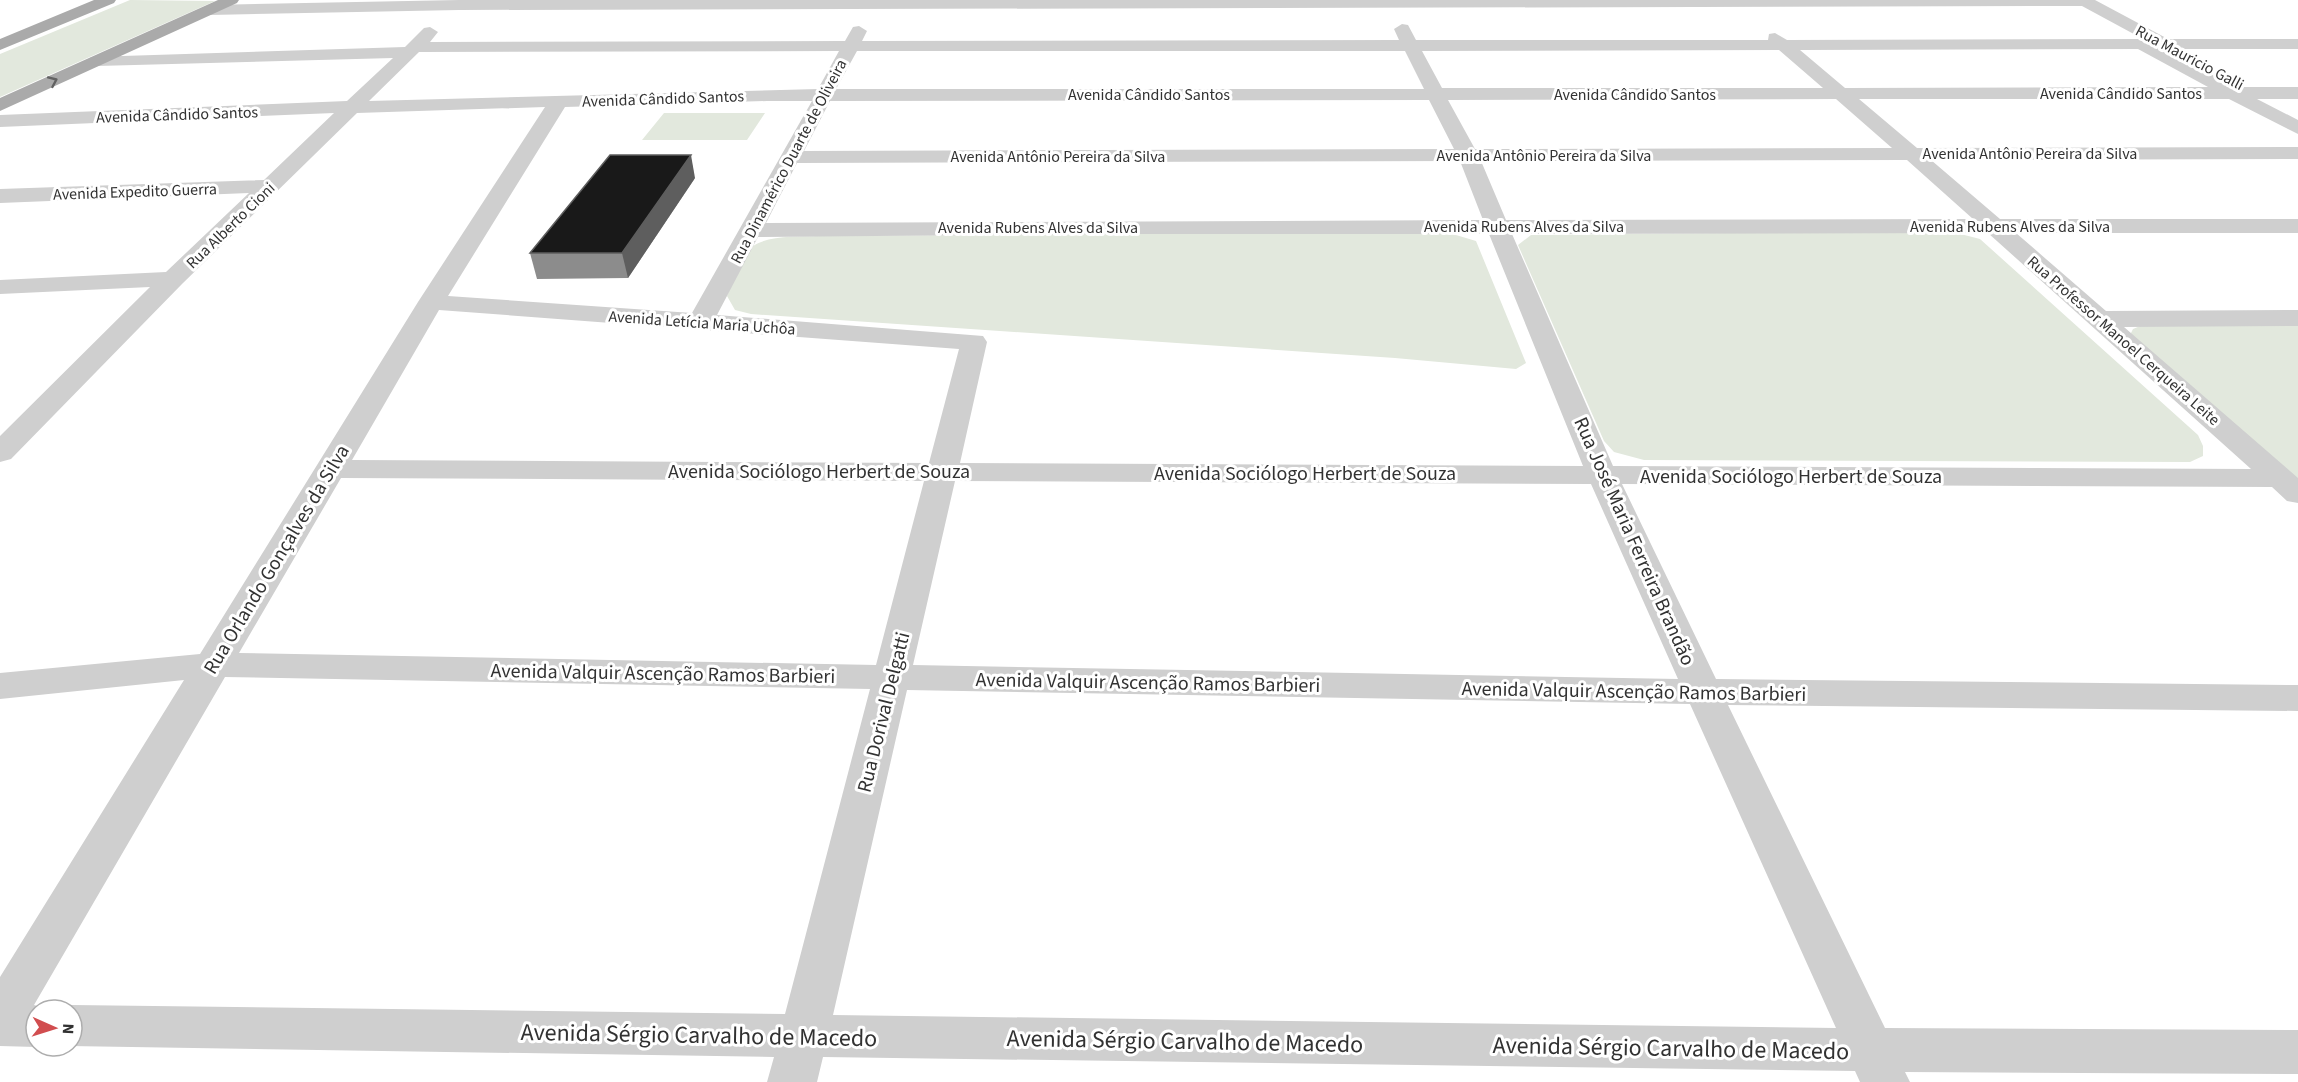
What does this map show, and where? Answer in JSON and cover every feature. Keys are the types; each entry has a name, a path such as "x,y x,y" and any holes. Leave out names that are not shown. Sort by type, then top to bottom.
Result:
{"main road":[{"path":"0,45 108,0"},
{"path":"0,105 231,0"}],"street":[{"name":"Rua José Maria Ferreira Brandão","path":"1388,1 1468,156 1602,475 1877,1066"},
{"name":"Rua Professor Manoel Cerqueira Leite","path":"1731,1 1994,225 2289,486"},
{"name":"Rua Mauricio Galli","path":"2063,1 2298,128"},
{"path":"210,10 461,2 2084,1"},
{"name":"Rua Mauricio Galli","path":"2084,1 2298,114"},
{"name":"Rua Alberto Cioni","path":"0,453 173,279 461,2"},
{"name":"Rua Dinamérico Duarte de Oliveira","path":"700,321 874,2"},
{"path":"97,61 412,50 850,46 2298,44"},
{"name":"Avenida Cândido Santos","path":"0,121 351,107 824,94 2298,93"},
{"name":"Rua Orlando Gonçalves da Silva","path":"0,1019 431,302 558,102"},
{"name":"Avenida Antônio Pereira da Silva","path":"791,157 2298,153"},
{"name":"Avenida Expedito Guerra","path":"0,196 271,186"},
{"name":"Avenida Rubens Alves da Silva","path":"751,230 1497,226 2298,226"},
{"path":"0,287 173,279"},
{"name":"Avenida Letícia Maria Uchôa","path":"431,302 974,342"},
{"path":"2102,319 2298,318"},
{"name":"Rua Dorival Delgatti","path":"792,1082 974,342"},
{"name":"Avenida Sociólogo Herbert de Souza","path":"330,469 1602,475 2289,486"},
{"name":"Avenida Valquir Ascenção Ramos Barbieri","path":"0,686 213,665 1703,692 2298,698"},
{"path":"0,1026 24,1026"},
{"name":"Avenida Sérgio Carvalho de Macedo","path":"84,1026 803,1036 1877,1066 2298,1053"}],"shaded area":[{"path":"130,0 215,1 0,97 0,54"},
{"path":"664,113 765,113 747,140 642,140"},
{"path":"1949,231 1980,239 2198,435 2203,446 2203,456 2190,462 1644,460 1614,452 1604,441 1518,245 1531,235"},
{"path":"1446,232 1476,241 1526,363 1516,369 1395,358 751,314 735,310 727,296 740,263 752,247 760,242 789,237"},
{"path":"2298,321 2298,486 2130,335 2133,329 2145,324"}],"building":[{"path":"610,155 691,155 622,253 530,253"}]}
